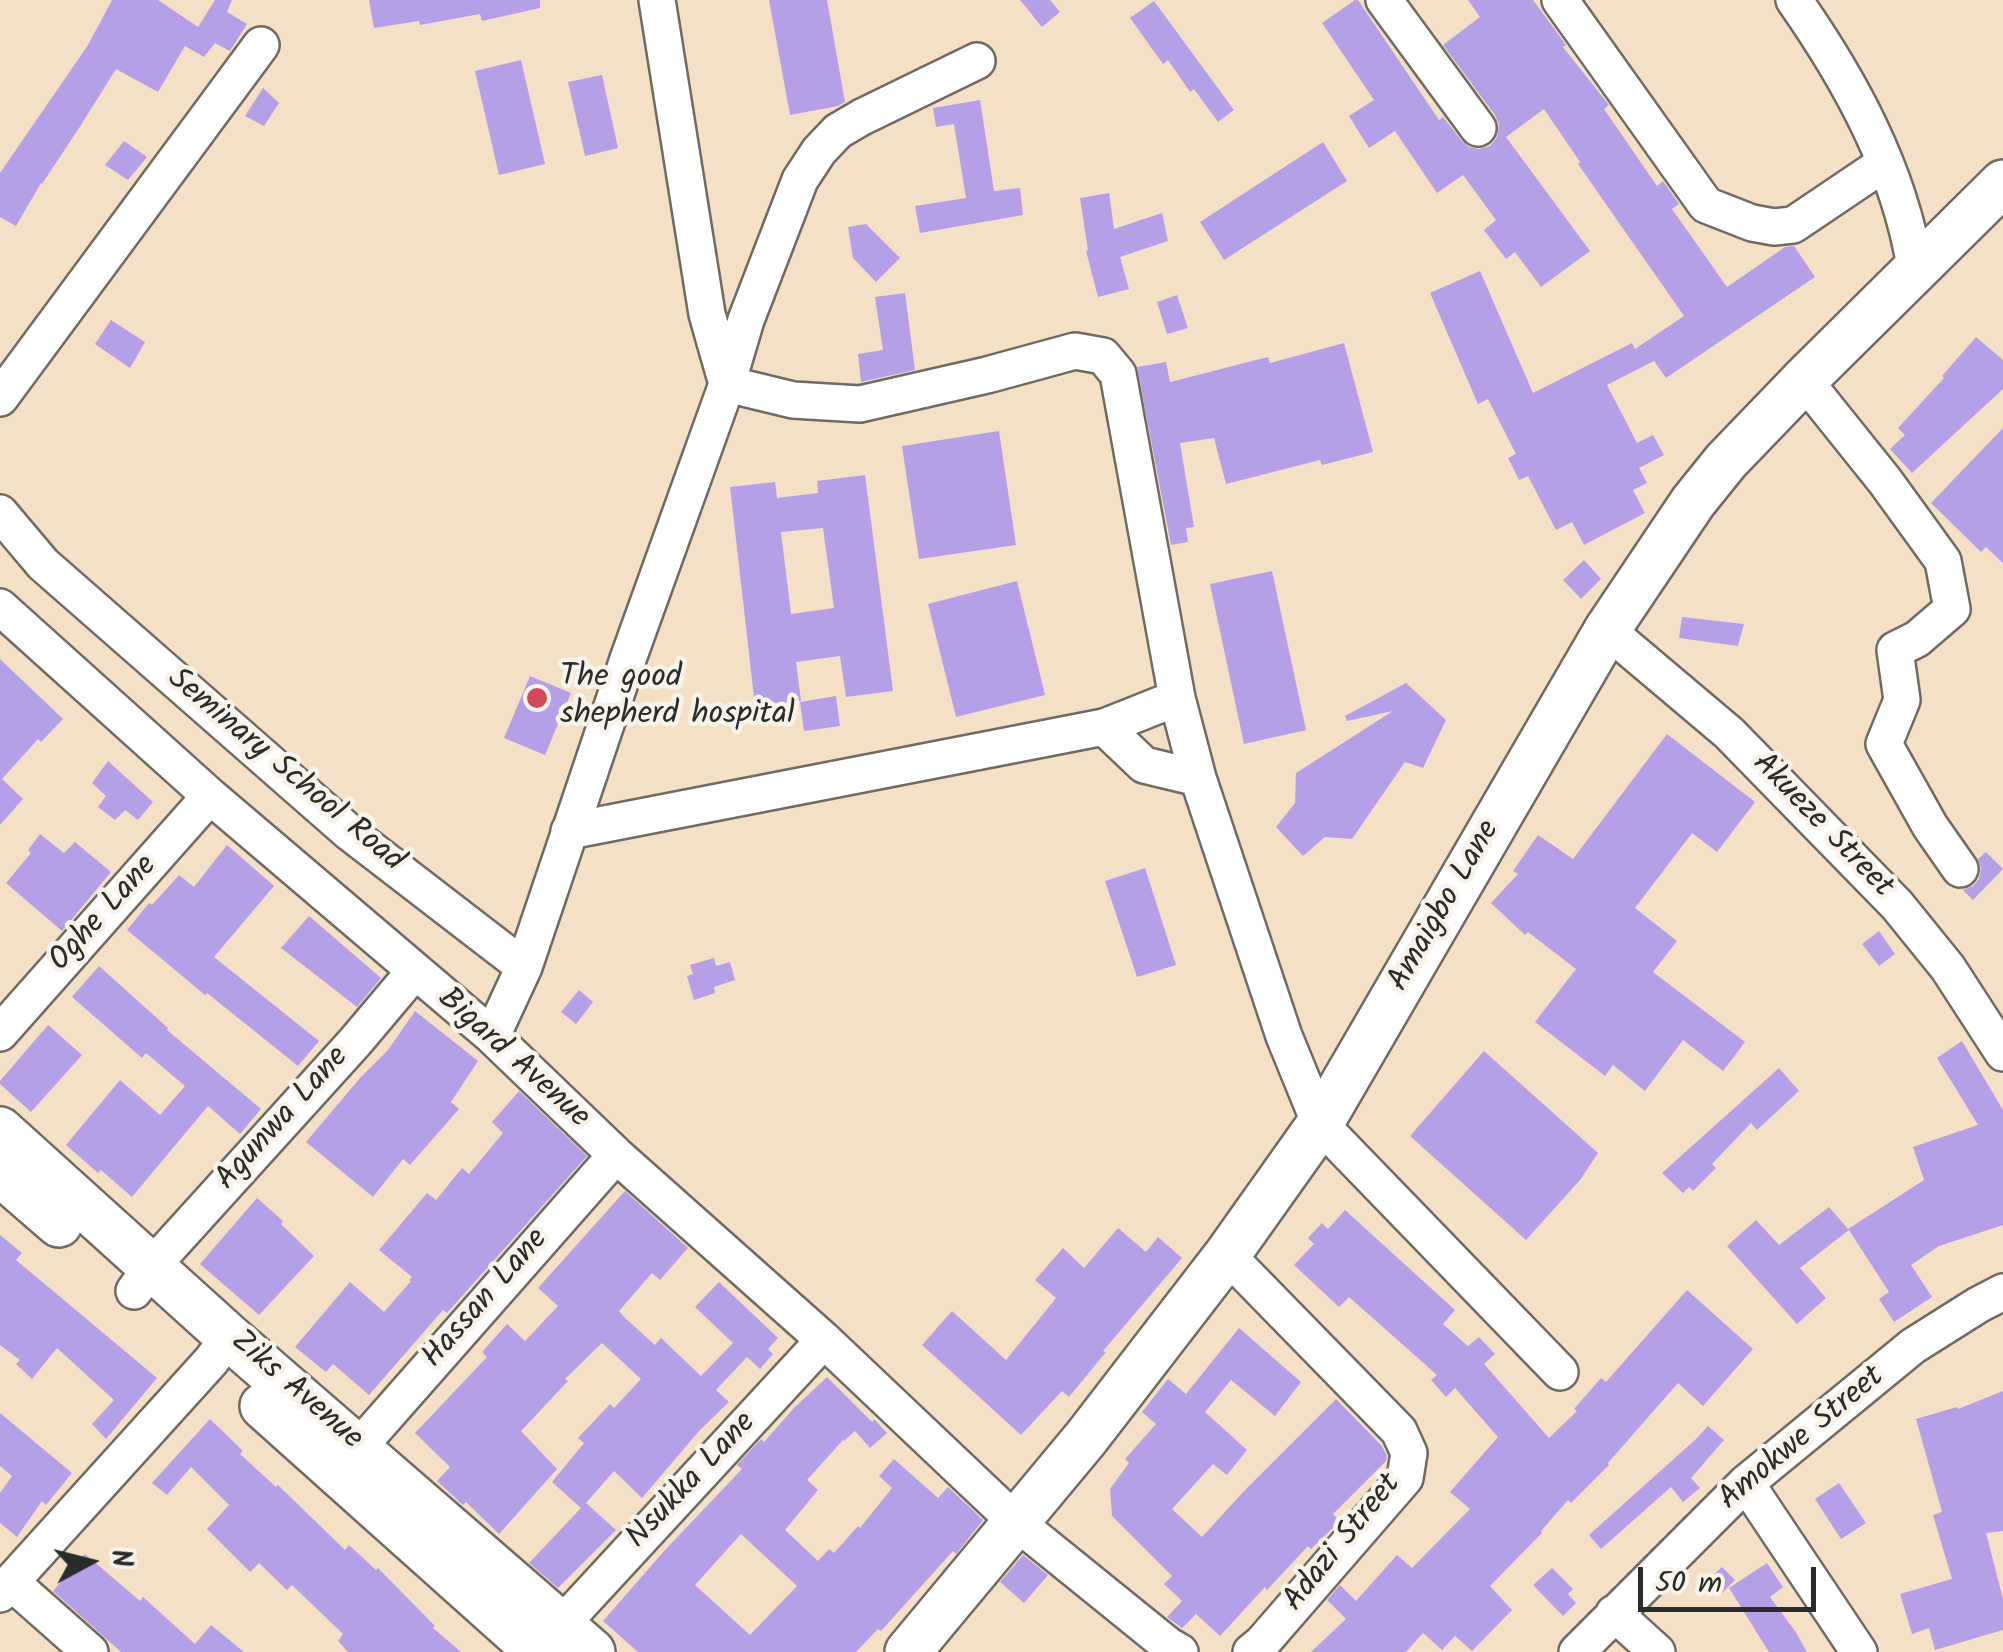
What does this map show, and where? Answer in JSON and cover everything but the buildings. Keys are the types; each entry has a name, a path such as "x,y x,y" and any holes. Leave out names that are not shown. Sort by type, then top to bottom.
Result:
{"main road":[{"name":"Amaigbo Lane","path":"908,1652 1086,1438 1227,1255 1320,1124 1607,630 1693,502 1804,380 2003,182"},
{"name":"Ziks Avenue","path":"1,1144 220,1349 558,1645"}],"street":[{"path":"657,0 707,314 728,384"},
{"path":"1384,0 1478,128"},
{"path":"1560,0 1706,205 1752,223 1793,225 1885,163"},
{"path":"1794,0 1856,96 1885,163 1915,267"},
{"path":"0,398 261,45"},
{"path":"492,1036 524,967 728,384 746,320 800,180 838,131 976,61"},
{"path":"728,384 793,400 860,404 987,376 1075,351 1102,356 1118,374 1176,698 1198,778 1284,1036 1320,1124 1560,1372"},
{"path":"1804,380 1886,481 1944,561 1952,609 1918,639 1896,650 1902,700 1884,744 1930,826 1960,869"},
{"name":"Seminary School Road","path":"0,512 43,564 350,833 524,967"},
{"name":"Bigard Avenue","path":"3,616 492,1036 1016,1522"},
{"name":"Akueze Street","path":"1607,630 1728,733 1897,904 1948,968 2002,1050"},
{"path":"569,831 1104,727 1176,698"},
{"path":"1104,727 1144,764 1198,778"},
{"name":"Oghe Lane","path":"0,1033 210,796"},
{"name":"Agunwa Lane","path":"143,1278 414,972"},
{"name":"Hassan Lane","path":"348,1459 616,1155"},
{"name":"Adazi Street","path":"1227,1255 1398,1431 1409,1454 1405,1478 1251,1652"},
{"name":"Amokwe Street","path":"1577,1652 1746,1483 1914,1346 2003,1292"},
{"name":"Nsukka Lane","path":"558,1645 824,1340"},
{"path":"90,1652 5,1588 220,1349"},
{"path":"1746,1483 1858,1652"},
{"path":"1016,1522 1180,1652"},
{"path":"1614,1613 1657,1652"}],"place":[{"name":"The good shepherd hospital","path":"537,698"}]}
